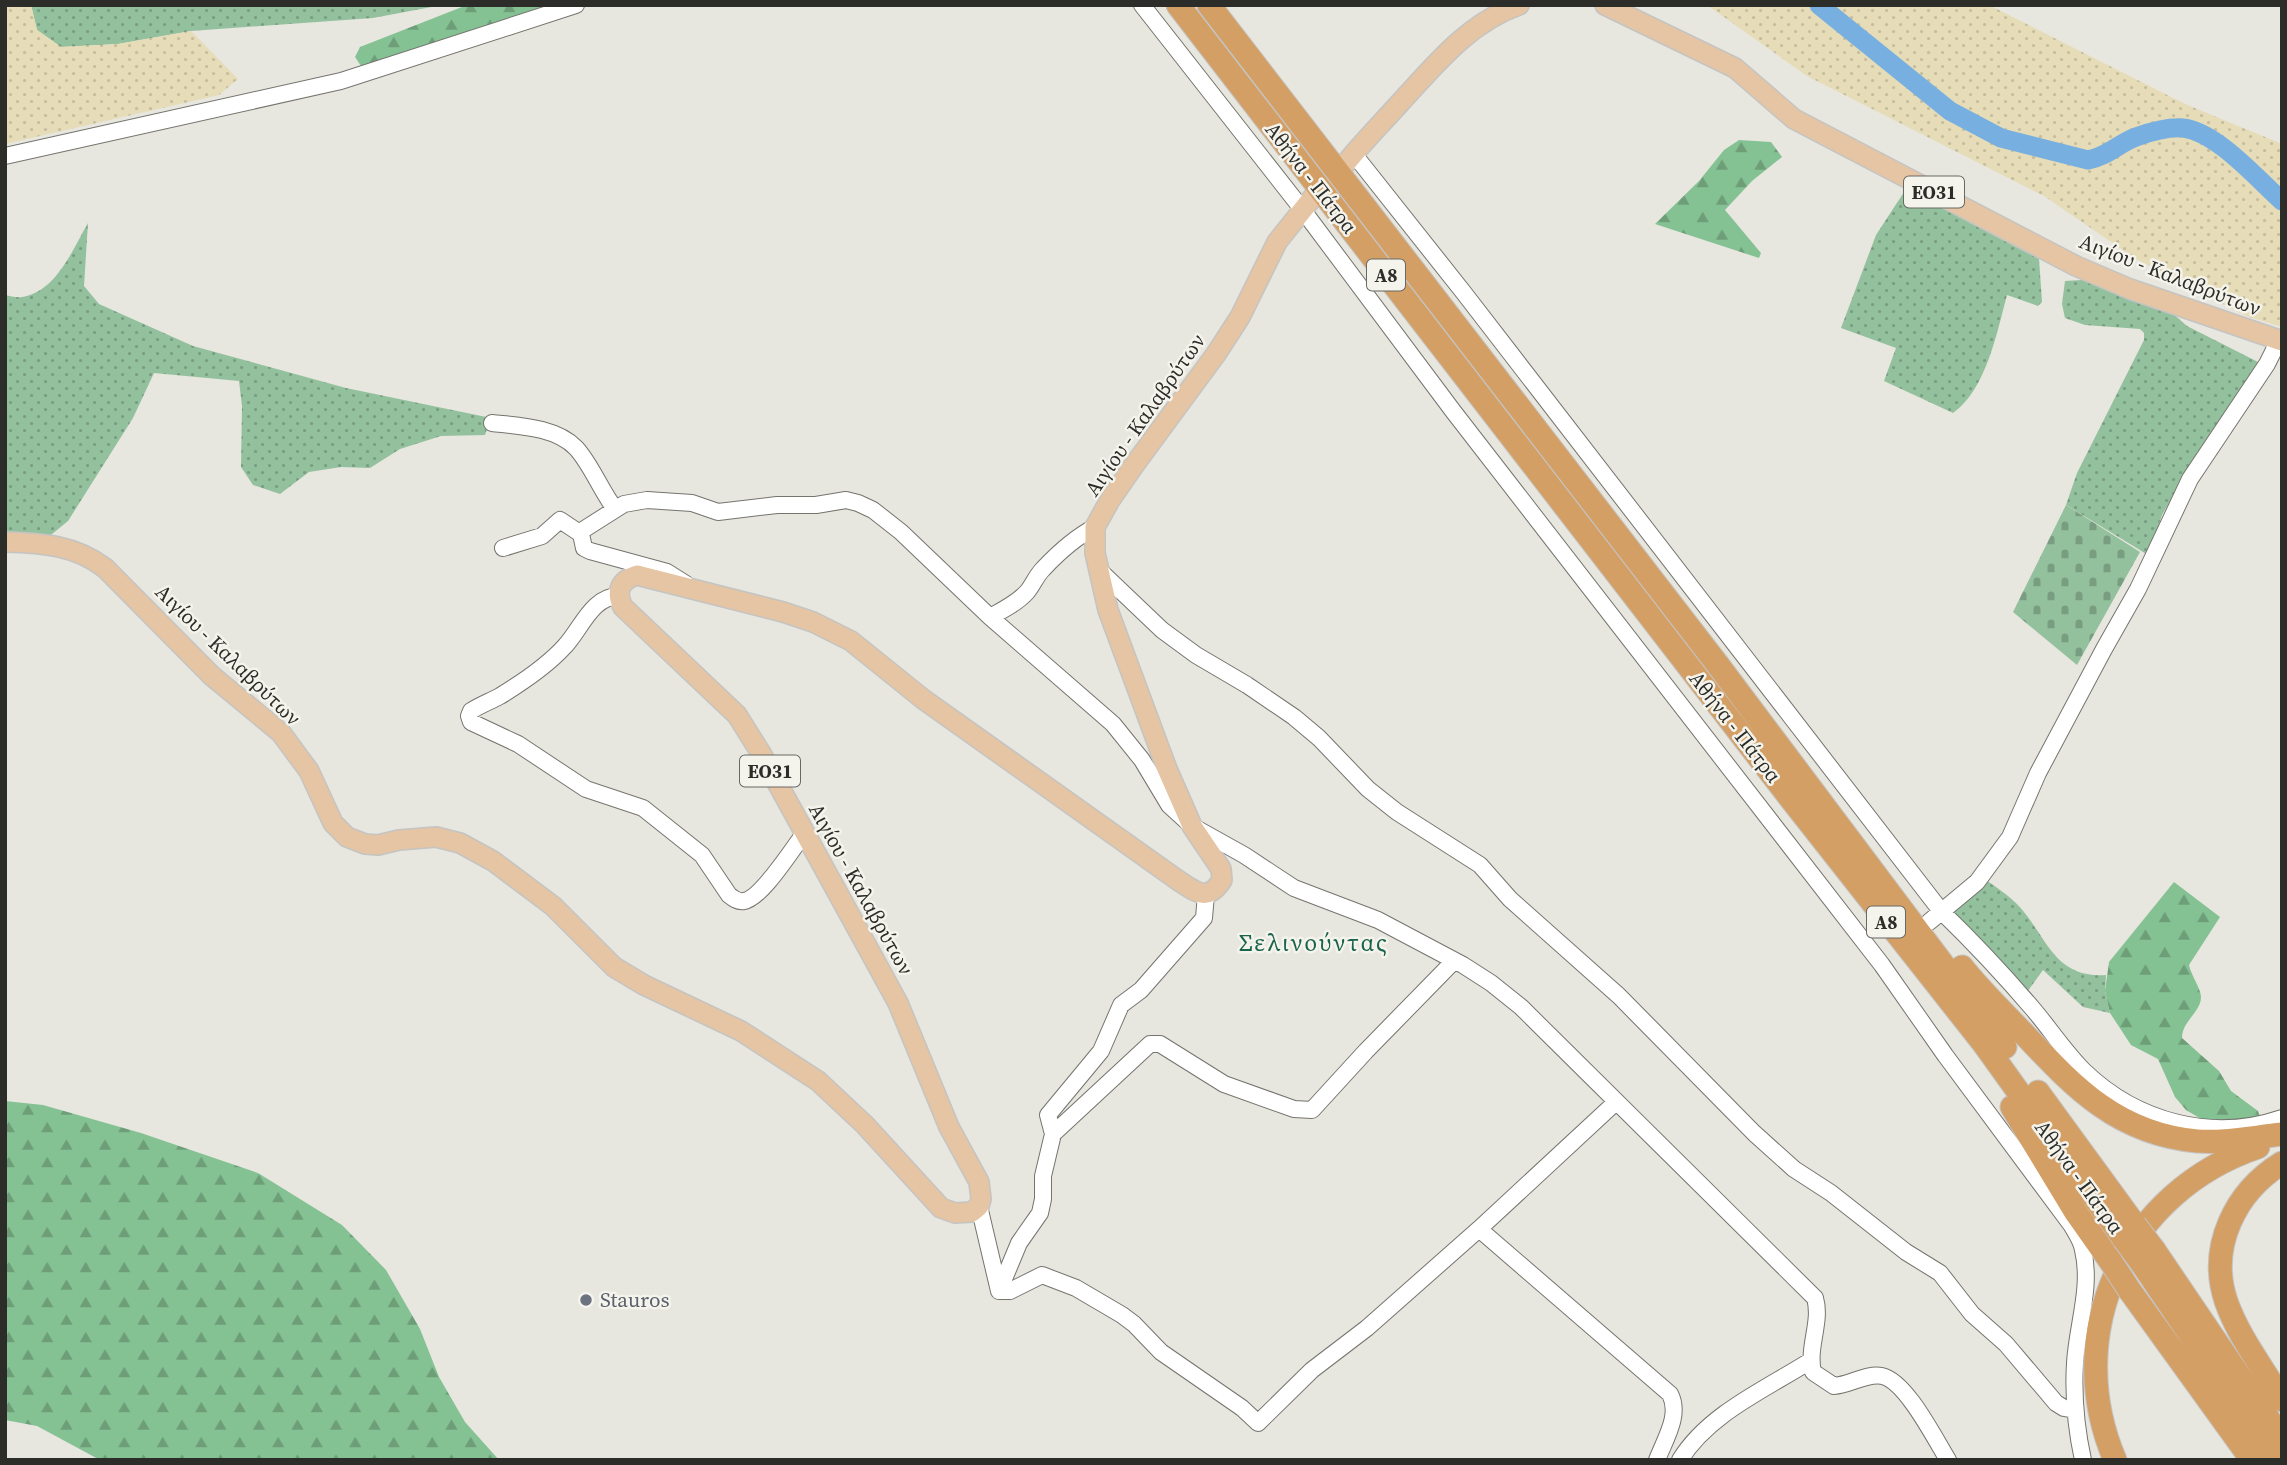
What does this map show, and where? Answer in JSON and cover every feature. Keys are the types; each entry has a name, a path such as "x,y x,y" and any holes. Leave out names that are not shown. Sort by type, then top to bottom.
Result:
{"highway":[{"name":"Αθήνα - Πάτρα","path":"1178,5 1799,810 2130,1232"},
{"name":"Αθήνα - Πάτρα","path":"1209,5 1709,654 1887,890 2148,1258 2282,1438"},
{"path":"1887,890 1924,922 1972,979 2069,1082 2107,1111 2150,1131 2196,1141 2220,1142 2282,1134"},
{"path":"1984,1044 2000,1088 2075,1211 2252,1460"},
{"path":"2115,1460 2100,1412 2095,1363 2102,1313 2119,1266 2146,1223 2184,1185 2230,1157 2282,1140"},
{"path":"2125,1460 2109,1410 2104,1365 2109,1320 2126,1275 2152,1231 2184,1198 2242,1162 2282,1150"},
{"path":"2282,1163 2255,1183 2236,1208 2224,1237 2221,1268 2222,1284 2231,1314 2282,1400"},
{"name":"Αθήνα - Πάτρα","path":"2148,1258 2275,1460"}],"main road":[{"path":"1348,161 1453,45 1485,22 1519,5"},
{"name":"Αιγίου - Καλαβρύτων","path":"1605,5 1735,68 1794,119 2076,266 2130,289 2280,340"},
{"name":"Αιγίου - Καλαβρύτων","path":"1206,894 1213,892 1222,880 1221,869 1192,825 1167,769 1108,610 1095,553 1095,527 1135,464 1216,354 1240,317 1277,242 1307,203"},
{"name":"Αιγίου - Καλαβρύτων","path":"5,542 61,546 94,559 105,568 212,676 281,733 309,771 333,823 347,838 378,845 436,837 460,843 493,860 552,906 623,973 740,1031 818,1081 865,1125 942,1208 964,1214 972,1212 979,1206 981,1199 979,1182 949,1127 898,1003 762,755 737,715 623,607 619,596"},
{"path":"619,596 623,582 637,576 813,622 851,641 954,722 1195,892 1206,894"}],"street":[{"path":"5,156 341,81 576,5"},
{"path":"1142,5 1307,203 1453,411 1882,965 2072,1226 2083,1247 2086,1284 2075,1361 2075,1410 2083,1460"},
{"path":"1348,161 1464,293 1935,917 2017,991 2086,1072 2139,1110 2175,1123 2199,1128 2245,1127 2282,1118"},
{"path":"1935,917 1977,882 2010,837 2038,773 2138,589 2190,480 2280,340"},
{"path":"492,423 528,428 563,438 575,447 615,509"},
{"path":"581,534 624,504 647,500 692,503 718,512 777,505 816,505 838,500 858,503 873,510 901,532 990,617 1113,724 1142,760 1169,805 1192,825 1294,888 1378,920 1454,961 1486,980 1521,1007 1815,1298 1818,1307 1810,1361 1813,1372 1835,1386 1883,1376 1895,1382 1907,1395 1948,1460"},
{"path":"1622,533 1634,517"},
{"path":"503,548 542,536 560,520 581,534 584,548 667,572 698,592"},
{"path":"990,617 1006,609 1026,593 1052,559 1080,535 1095,527"},
{"path":"1099,570 1162,630 1196,655 1294,717 1320,738 1368,789 1396,812 1480,865 1510,899 1619,996 1754,1133 1794,1169 1841,1201 1906,1252 1940,1273 1972,1314 2006,1344 2056,1403 2075,1410"},
{"path":"1589,586 1599,571"},
{"path":"619,596 610,596 598,603 566,645 545,665 513,688 471,711 471,722 518,744 586,789 643,808 702,855 735,900 745,901 758,894 804,834"},
{"path":"999,1291 1019,1243 1040,1213 1043,1176 1054,1134 1048,1115 1101,1051 1126,1000 1141,990 1204,918 1206,894"},
{"path":"1882,965 1898,950"},
{"path":"1054,1134 1154,1042 1224,1084 1294,1109 1312,1110 1454,961"},
{"path":"999,1291 1010,1291 1042,1275 1076,1288 1134,1324 1161,1352 1242,1408 1258,1423 1312,1370 1367,1328 1616,1102"},
{"path":"979,1206 999,1291"},
{"path":"1479,1229 1670,1394 1675,1402 1675,1412 1657,1460"},
{"path":"1680,1460 1703,1432 1742,1402 1810,1361"}],"green space":[{"path":"31,5 442,5 373,18 191,31 118,44 61,47 37,30"},
{"path":"467,5 565,5 369,68 361,66 355,57 360,47"},
{"path":"1739,140 1771,142 1782,157 1752,181 1725,210 1761,253 1759,258 1655,224 1699,181 1724,150"},
{"path":"1906,189 2039,259 2042,302 2038,306 2007,295 1982,375 1974,390 1953,413 1884,381 1896,348 1841,328 1876,235"},
{"path":"88,223 84,286 99,304 193,346 346,388 491,418 485,435 441,436 400,449 370,468 341,467 309,472 280,494 253,485 241,467 242,406 239,381 154,373 133,418 68,521 46,539 5,536 5,295 22,297 45,287 62,268"},
{"path":"2082,280 2171,312 2187,326 2258,362 2162,515 2148,555 2066,505 2077,473 2144,340 2144,333 2140,329 2085,325 2065,318 2062,304 2065,281"},
{"path":"2066,505 2140,552 2077,665 2013,612"},
{"path":"1986,880 2020,907 2065,965 2076,971 2106,975 2105,991 2110,1013 2083,1007 2043,970 2027,992 1946,911"},
{"path":"2174,882 2220,917 2189,965 2201,997 2182,1038 2219,1071 2231,1091 2258,1111 2260,1117 2208,1123 2186,1110 2175,1097 2158,1059 2131,1045 2110,1013 2105,991 2109,962"},
{"path":"5,1101 43,1105 141,1133 258,1173 342,1225 386,1270 420,1329 439,1377 465,1422 499,1460 100,1460 37,1426 5,1420"}],"sand":[{"path":"5,5 31,5 37,30 61,47 118,44 191,31 238,79 219,95 5,144"},
{"path":"1707,5 1989,5 2185,104 2282,144 2282,327 2246,316 2136,259 2044,196 1807,76"}],"waterway":[{"name":"Σελινούντας","path":"1819,5 1950,111 2001,138 2088,160 2141,135 2183,128 2196,131 2223,147 2282,201"}],"place":[{"name":"Stauros","path":"586,1300"}],"district":[{"name":"Σελινούντας","path":"1314,943"}]}
